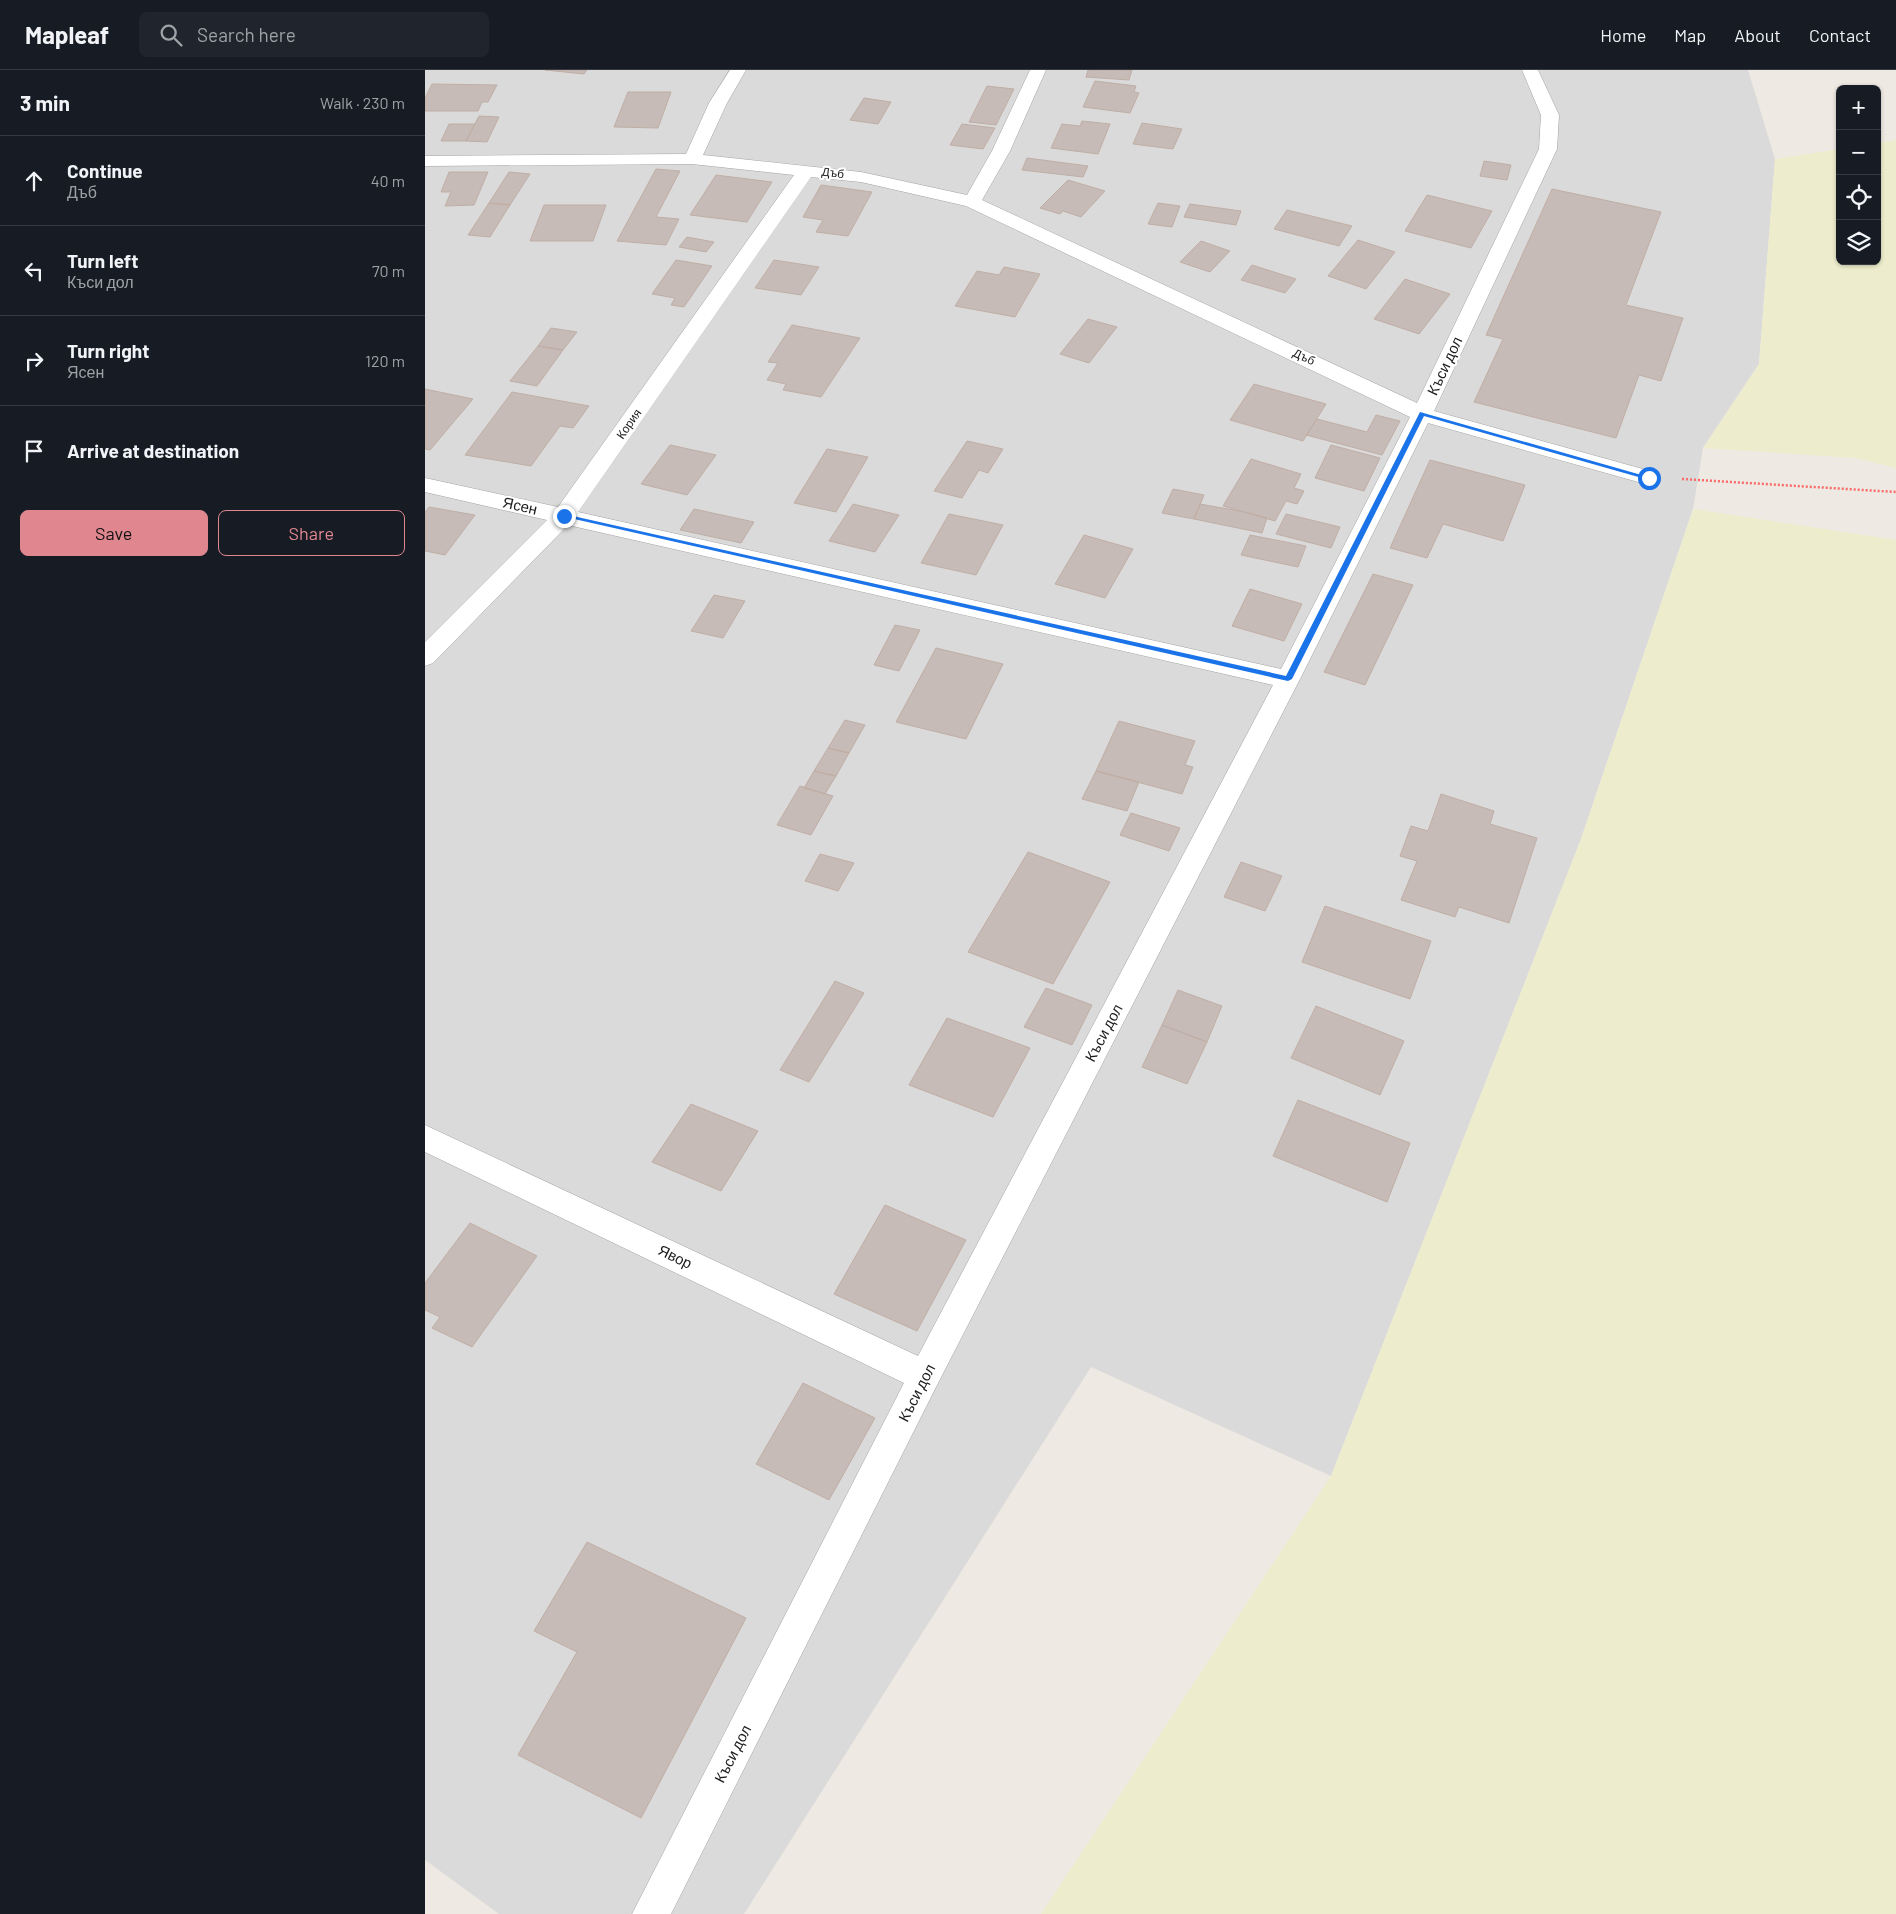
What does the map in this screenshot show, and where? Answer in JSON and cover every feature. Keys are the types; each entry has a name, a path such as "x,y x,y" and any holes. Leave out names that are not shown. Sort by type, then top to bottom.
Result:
{"street":[{"path":"692,159 718,103 738,70"},
{"path":"972,202 1001,151 1038,70"},
{"name":"Къси дол","path":"651,1914 925,1376 1288,679 1422,414 1547,148 1550,115 1530,70"},
{"name":"Дъб","path":"425,161 692,159 861,177 972,202 1422,414 1649,478"},
{"name":"Кория","path":"425,656 564,516 807,170"},
{"name":"Ясен","path":"425,485 1288,679"},
{"name":"Явор","path":"425,1138 925,1376"}],"path":[{"path":"1649,478 1896,492"}],"shaded area":[{"path":"425,70 1748,70 1775,159 1759,364 1703,448 1693,509 1581,839 1331,1476 1091,1367 744,1914 499,1914 425,1860"}],"green space":[{"path":"1896,140 1896,468 1856,458 1703,448 1759,364 1775,159 1836,150 1836,265 1881,265 1881,142"},
{"path":"1693,509 1896,540 1896,1914 1041,1914 1331,1476 1581,839"}],"building":[{"path":"545,70 587,70 584,74"},
{"path":"1088,70 1132,70 1129,80 1086,77"},
{"path":"1095,81 1136,86 1134,92 1139,93 1130,113 1083,107"},
{"path":"432,84 497,85 488,102 482,102 478,111 425,111 425,98"},
{"path":"987,86 1014,89 996,125 969,122"},
{"path":"628,92 671,92 658,128 614,127"},
{"path":"864,98 891,102 878,124 850,120"},
{"path":"479,116 499,117 487,142 466,141"},
{"path":"1082,121 1110,124 1098,154 1051,148 1062,124 1080,126"},
{"path":"1142,123 1182,129 1173,149 1133,144"},
{"path":"449,124 475,124 466,141 441,141"},
{"path":"962,124 995,128 983,149 950,145"},
{"path":"1027,158 1088,166 1083,177 1022,170"},
{"path":"1484,161 1511,165 1507,180 1480,176"},
{"path":"656,169 680,171 656,217 679,219 666,245 617,241"},
{"path":"449,172 488,172 474,205 445,206 451,192 441,192"},
{"path":"509,172 530,174 510,205 489,203"},
{"path":"716,175 772,182 747,222 690,215"},
{"path":"1068,180 1105,191 1081,217 1063,211 1060,214 1040,208"},
{"path":"821,185 872,192 848,236 816,232 823,220 803,217"},
{"path":"1552,189 1661,212 1626,305 1683,318 1661,381 1639,375 1616,438 1474,402 1503,339 1486,335"},
{"path":"1427,195 1492,211 1471,248 1405,231"},
{"path":"489,203 510,205 490,237 468,235"},
{"path":"1158,203 1180,206 1172,227 1148,224"},
{"path":"1190,204 1241,211 1236,225 1184,217"},
{"path":"544,205 606,205 593,241 530,241"},
{"path":"1287,210 1352,226 1339,246 1274,229"},
{"path":"687,237 714,242 706,252 679,247"},
{"path":"1358,240 1395,252 1366,289 1328,276"},
{"path":"1201,241 1230,251 1210,272 1180,262"},
{"path":"676,260 712,266 684,307 671,305 675,298 652,294"},
{"path":"774,260 819,267 801,295 755,288"},
{"path":"1252,265 1296,279 1285,293 1241,280"},
{"path":"1004,267 1040,274 1015,317 955,306 977,271 999,275"},
{"path":"1405,279 1450,294 1419,334 1374,319"},
{"path":"1088,319 1117,327 1089,363 1060,354"},
{"path":"792,325 860,338 821,397 783,390 786,384 767,380 778,363 768,362"},
{"path":"551,328 577,332 563,350 538,346"},
{"path":"538,346 563,350 537,386 510,381"},
{"path":"1254,384 1326,404 1303,441 1230,420"},
{"path":"425,389 473,399 430,450 425,449"},
{"path":"512,392 589,406 573,428 560,426 531,466 465,455"},
{"path":"1376,415 1400,421 1382,455 1306,435 1317,419 1367,432"},
{"path":"967,441 1003,449 988,473 979,470 962,498 934,491"},
{"path":"670,445 716,455 687,495 641,484"},
{"path":"1331,445 1380,458 1364,491 1315,478"},
{"path":"827,449 868,457 836,512 794,503"},
{"path":"1251,459 1301,474 1294,488 1304,491 1297,504 1286,501 1275,521 1223,506"},
{"path":"1430,460 1525,485 1503,541 1443,524 1427,558 1390,548"},
{"path":"1173,489 1204,495 1194,519 1162,513"},
{"path":"853,504 899,515 875,552 829,541"},
{"path":"1200,504 1267,518 1262,533 1194,519"},
{"path":"429,507 475,515 445,555 425,551 425,512"},
{"path":"694,509 754,522 741,543 680,530"},
{"path":"949,514 1003,525 976,575 921,563"},
{"path":"1286,514 1340,527 1331,548 1276,534"},
{"path":"1084,535 1133,549 1105,598 1055,584"},
{"path":"1250,535 1306,546 1298,567 1241,555"},
{"path":"1373,574 1413,585 1365,685 1324,672"},
{"path":"1250,589 1302,604 1284,641 1232,626"},
{"path":"714,595 745,601 723,638 691,631"},
{"path":"895,625 920,630 899,671 874,665"},
{"path":"936,648 1003,664 966,739 896,722"},
{"path":"845,720 865,725 849,753 828,748"},
{"path":"1119,721 1195,741 1185,765 1193,767 1182,794 1096,771"},
{"path":"828,748 849,753 836,776 814,771"},
{"path":"814,771 836,776 825,794 804,788"},
{"path":"1096,771 1139,782 1127,811 1082,799"},
{"path":"800,786 833,796 811,835 777,825"},
{"path":"1441,794 1494,811 1490,824 1537,838 1509,923 1459,907 1455,917 1401,900 1417,861 1400,856 1411,826 1428,831"},
{"path":"1131,813 1180,828 1169,851 1120,835"},
{"path":"1028,852 1110,882 1053,984 968,952"},
{"path":"820,854 854,863 838,891 805,881"},
{"path":"1241,862 1282,876 1265,911 1224,897"},
{"path":"1325,906 1431,941 1410,999 1302,962"},
{"path":"835,981 864,993 809,1082 780,1070"},
{"path":"1046,988 1092,1005 1072,1045 1024,1027"},
{"path":"1178,990 1222,1006 1207,1042 1162,1025"},
{"path":"1316,1006 1404,1041 1380,1095 1291,1058"},
{"path":"947,1018 1030,1048 993,1117 909,1085"},
{"path":"1162,1025 1207,1042 1187,1084 1142,1067"},
{"path":"1298,1100 1410,1143 1387,1202 1273,1156"},
{"path":"691,1104 758,1131 721,1191 652,1162"},
{"path":"885,1205 966,1240 917,1331 834,1294"},
{"path":"470,1223 537,1256 472,1347 432,1328 440,1317 425,1310 425,1283"},
{"path":"803,1383 875,1418 829,1500 756,1464"},
{"path":"587,1542 746,1618 641,1818 518,1755 577,1652 534,1631"}],"route":[{"path":"564,516 1288,679 1422,414 1649,478"}]}
